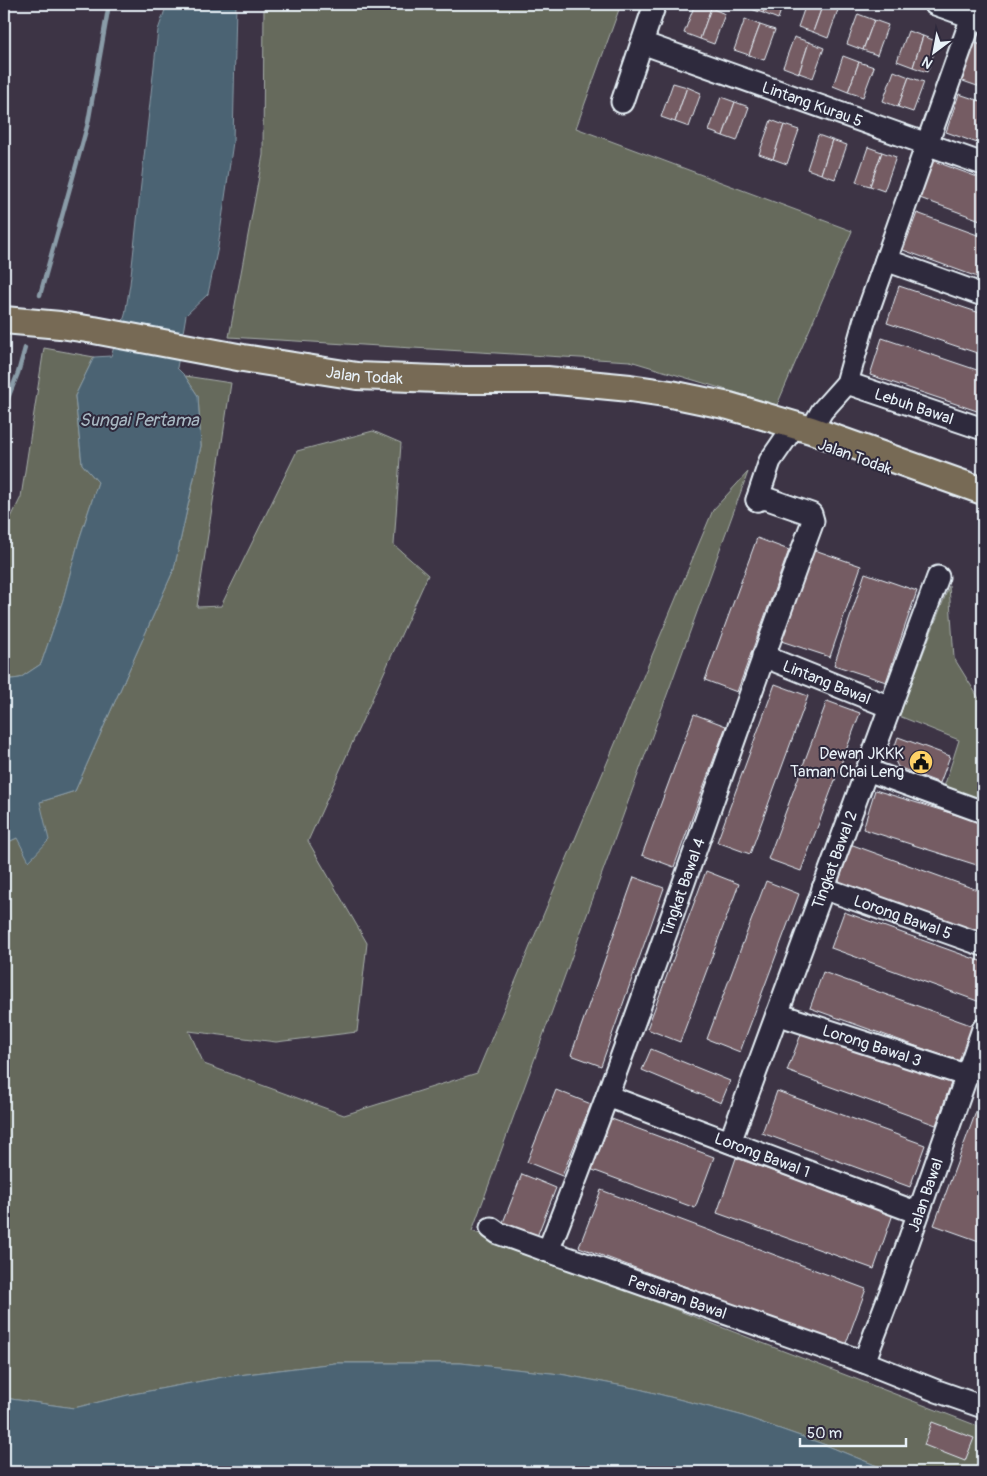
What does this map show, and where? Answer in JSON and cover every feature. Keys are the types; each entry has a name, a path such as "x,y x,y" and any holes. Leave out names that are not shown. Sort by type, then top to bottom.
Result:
{"main road":[{"name":"Jalan Todak","path":"4,320 60,325 243,358 357,376 465,380 547,380 671,394 729,406 983,491"},
{"name":"Jalan Todak","path":"800,431 983,502"}],"street":[{"path":"622,102 655,4"},
{"path":"800,431 822,411 846,384 864,322 886,260 928,144 978,19 935,4"},
{"name":"Lintang Kurau 5","path":"642,43 983,164"},
{"path":"886,260 983,295"},
{"name":"Lebuh Bawal","path":"846,384 983,429"},
{"name":"Tingkat Bawal 4","path":"548,1251 607,1096 763,656 813,521 811,514 765,498 756,500 770,461 800,431"},
{"name":"Tingkat Bawal 2","path":"730,1142 938,577"},
{"name":"Lintang Bawal","path":"763,656 890,706"},
{"path":"867,770 983,812"},
{"name":"Lorong Bawal 5","path":"823,888 983,945"},
{"name":"Lorong Bawal 3","path":"777,1014 968,1076"},
{"name":"Jalan Bawal","path":"864,1362 968,1076 983,1029"},
{"name":"Lorong Bawal 1","path":"607,1096 918,1213"},
{"name":"Persiaran Bawal","path":"490,1228 548,1251 864,1362 937,1391 983,1406"}],"green space":[{"path":"264,4 621,4 576,128 852,231 777,405 630,361 229,337 263,155"},
{"path":"44,348 94,357 75,396 82,464 98,482 79,540 63,600 41,664 20,678 4,680 4,532 21,497"},
{"path":"185,376 231,383 197,607 221,606 297,451 373,431 401,443 394,545 428,575 308,841 367,943 357,1032 276,1042 189,1031 204,1064 344,1115 477,1073 713,510 748,472 472,1231 983,1428 983,1472 892,1472 823,1444 740,1415 639,1389 560,1374 461,1363 335,1363 223,1377 128,1395 74,1408 4,1398 4,844 17,838 40,802 75,791 174,569 201,446 198,396"},
{"path":"949,586 954,658 983,705 983,802 944,787 959,740 899,716"}],"water":[{"name":"Sungai Pertama","path":"167,4 236,4 233,142 218,247 208,294 186,315 177,368 185,376 198,396 201,446 174,569 75,791 40,802 49,840 29,861 17,838 4,844 4,680 20,678 41,664 63,600 79,540 98,482 82,464 75,396 94,357 111,356 125,315 158,30"},
{"path":"335,1363 461,1363 560,1374 639,1389 740,1415 823,1444 892,1472 4,1472 4,1398 74,1408 128,1395 223,1377"}],"building":[{"path":"695,4 711,8 700,39 684,33"},
{"path":"749,4 767,4 763,13 748,8"},
{"path":"767,4 783,4 778,19 763,13"},
{"path":"806,4 823,4 813,32 798,27"},
{"path":"823,4 839,7 828,38 813,32"},
{"path":"711,8 725,14 714,44 700,39"},
{"path":"858,14 874,20 863,50 847,44"},
{"path":"745,19 760,25 749,55 734,50"},
{"path":"874,20 888,25 877,55 863,50"},
{"path":"760,25 775,30 764,60 749,55"},
{"path":"908,31 923,36 913,67 897,61"},
{"path":"923,36 938,42 927,72 913,67"},
{"path":"794,37 809,42 799,73 783,67"},
{"path":"809,42 824,48 813,78 799,73"},
{"path":"974,42 983,46 983,88 960,80"},
{"path":"843,56 859,62 848,92 833,86"},
{"path":"859,62 874,67 863,97 848,92"},
{"path":"894,71 909,77 898,107 883,101"},
{"path":"909,77 924,82 913,112 898,107"},
{"path":"673,83 687,87 675,122 661,117"},
{"path":"687,87 701,93 689,127 675,122"},
{"path":"959,94 983,102 983,145 946,132"},
{"path":"721,97 735,102 723,136 709,131"},
{"path":"735,102 749,107 737,141 723,136"},
{"path":"771,120 784,125 773,159 759,154"},
{"path":"784,125 799,130 787,164 773,159"},
{"path":"818,135 832,140 821,174 807,169"},
{"path":"832,140 847,145 835,179 821,174"},
{"path":"868,147 882,152 870,186 856,182"},
{"path":"882,152 896,157 884,191 870,186"},
{"path":"931,160 983,179 983,221 917,197"},
{"path":"917,213 983,237 983,279 903,250"},
{"path":"899,286 983,314 983,355 887,323"},
{"path":"882,338 983,372 983,413 870,375"},
{"path":"757,538 789,550 737,692 705,680"},
{"path":"809,548 861,566 830,657 778,640"},
{"path":"865,573 917,591 886,682 834,665"},
{"path":"775,684 808,696 750,854 717,842"},
{"path":"827,701 860,713 801,871 768,859"},
{"path":"694,714 726,726 674,867 642,855"},
{"name":"Dewan JKKK Taman Chai Leng","path":"898,737 950,756 940,783 898,767 892,754"},
{"path":"875,790 983,823 983,867 863,829"},
{"path":"850,844 983,892 983,935 838,884"},
{"path":"706,871 739,884 680,1042 647,1029"},
{"path":"634,877 664,888 601,1066 571,1055"},
{"path":"766,881 799,894 740,1052 707,1039"},
{"path":"844,912 983,962 983,1003 831,948"},
{"path":"823,972 979,1028 966,1064 810,1008"},
{"path":"803,1029 951,1083 936,1125 787,1071"},
{"path":"651,1049 730,1081 721,1103 642,1070"},
{"path":"556,1090 591,1104 562,1176 527,1162"},
{"path":"777,1091 925,1145 910,1187 762,1133"},
{"path":"983,1093 983,1229 979,1241 934,1225"},
{"path":"609,1118 714,1157 695,1208 590,1169"},
{"path":"736,1158 893,1214 874,1269 717,1213"},
{"path":"522,1174 556,1188 536,1239 502,1225"},
{"path":"601,1190 866,1289 845,1346 579,1247"},
{"path":"932,1422 974,1438 965,1461 924,1445"}],"waterway":[{"path":"40,295 88,123 109,4"},
{"path":"4,408 18,373 25,348"}],"place":[{"name":"Dewan JKKK Taman Chai Leng","path":"921,762"}]}
